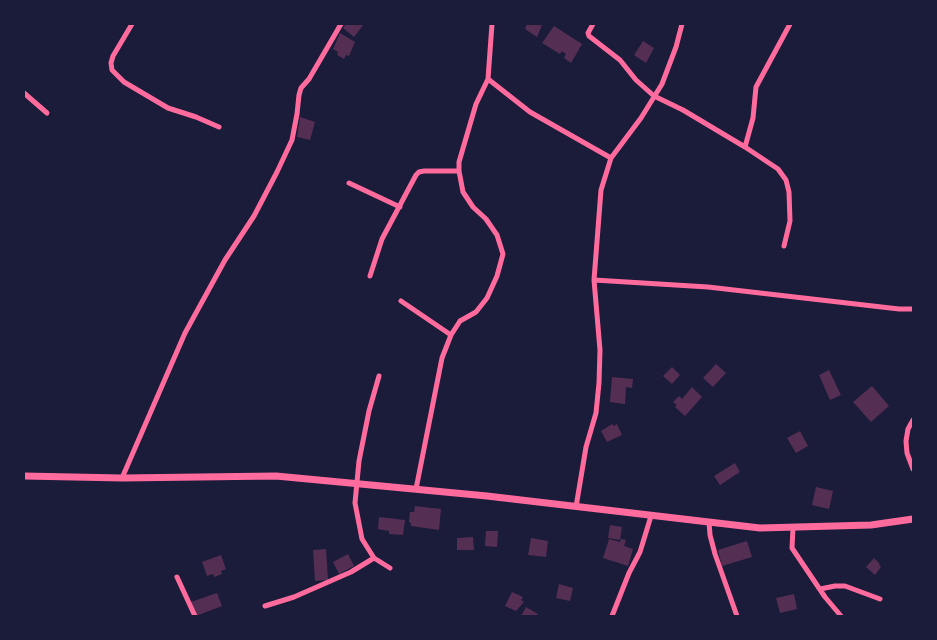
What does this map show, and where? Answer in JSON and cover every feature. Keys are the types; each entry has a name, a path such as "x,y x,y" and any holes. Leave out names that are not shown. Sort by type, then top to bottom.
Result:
{"main road":[{"path":"24,476 122,478 276,476 416,489 760,528 871,525 913,519"}],"street":[{"path":"132,24 113,56 112,70 124,82 168,108 219,127"},
{"path":"122,478 185,333 224,260 254,216 277,172 292,140 302,88 340,24"},
{"path":"416,489 442,358 451,335 460,321 476,312 487,298 497,276 503,254 497,235 486,219 472,207 463,192 459,171 459,162 476,104 488,79 492,24"},
{"path":"593,24 588,33 589,36 620,60 636,80 654,96 683,110 778,169 786,180 789,192 790,221 784,246"},
{"path":"576,507 586,447 596,413 599,383 600,350 594,280 601,190 611,158 662,84 676,47 682,24"},
{"path":"745,147 753,118 756,87 790,24"},
{"path":"488,79 530,112 611,158"},
{"path":"24,93 47,113"},
{"path":"370,276 382,239 419,172 459,171"},
{"path":"349,183 400,206"},
{"path":"594,280 708,287 913,309"},
{"path":"400,301 451,335"},
{"path":"379,376 367,420 359,461 355,503 362,539 374,558 390,568"},
{"path":"913,420 908,429 906,441 907,453 913,469"},
{"path":"612,616 628,572 640,552 651,516"},
{"path":"709,522 715,554 737,616"},
{"path":"793,528 792,548 834,610 841,616"},
{"path":"265,606 294,597 351,572 374,558"},
{"path":"177,577 196,616"},
{"path":"820,589 845,586 880,599"}],"building":[{"path":"346,24 364,24 354,37 343,28"},
{"path":"527,24 542,25 537,37 525,29"},
{"path":"554,26 582,44 571,63 564,58 566,54 562,51 560,54 542,43"},
{"path":"340,33 355,42 349,56 346,55 344,59 337,55 338,52 333,49"},
{"path":"643,41 654,48 646,63 634,55"},
{"path":"300,117 315,122 310,140 297,137"},
{"path":"716,364 726,373 713,387 703,378"},
{"path":"672,367 680,375 672,384 663,376"},
{"path":"829,370 841,395 830,400 819,375"},
{"path":"612,377 633,379 632,388 626,387 625,404 610,402"},
{"path":"872,386 889,406 871,422 853,402"},
{"path":"692,387 702,397 685,416 675,407 677,405 673,402 679,396 682,399"},
{"path":"612,424 614,426 617,424 622,435 607,442 601,431"},
{"path":"800,431 808,446 796,453 787,438"},
{"path":"735,463 740,472 720,485 714,476"},
{"path":"816,487 833,491 829,509 812,505"},
{"path":"415,506 441,509 439,530 411,526 409,522 410,512 414,512"},
{"path":"379,517 405,520 403,535 389,534 389,531 378,529"},
{"path":"610,525 622,527 620,540 608,538"},
{"path":"486,531 498,531 497,547 485,546"},
{"path":"473,537 474,550 457,550 457,538"},
{"path":"531,538 548,541 546,557 528,555"},
{"path":"609,539 620,542 621,539 626,540 624,546 633,549 628,566 603,558"},
{"path":"747,541 752,557 722,566 718,550"},
{"path":"326,549 328,580 315,581 313,550"},
{"path":"348,554 354,566 339,574 333,562"},
{"path":"221,555 226,569 221,571 222,574 214,577 213,574 207,576 202,562"},
{"path":"874,558 881,567 875,575 866,567"},
{"path":"559,584 573,588 570,601 556,598"},
{"path":"512,592 523,597 521,600 524,602 516,611 505,606"},
{"path":"217,593 222,606 196,616 191,602"},
{"path":"794,594 797,609 780,613 776,598"},
{"path":"526,607 538,614 537,616 521,616"}]}
